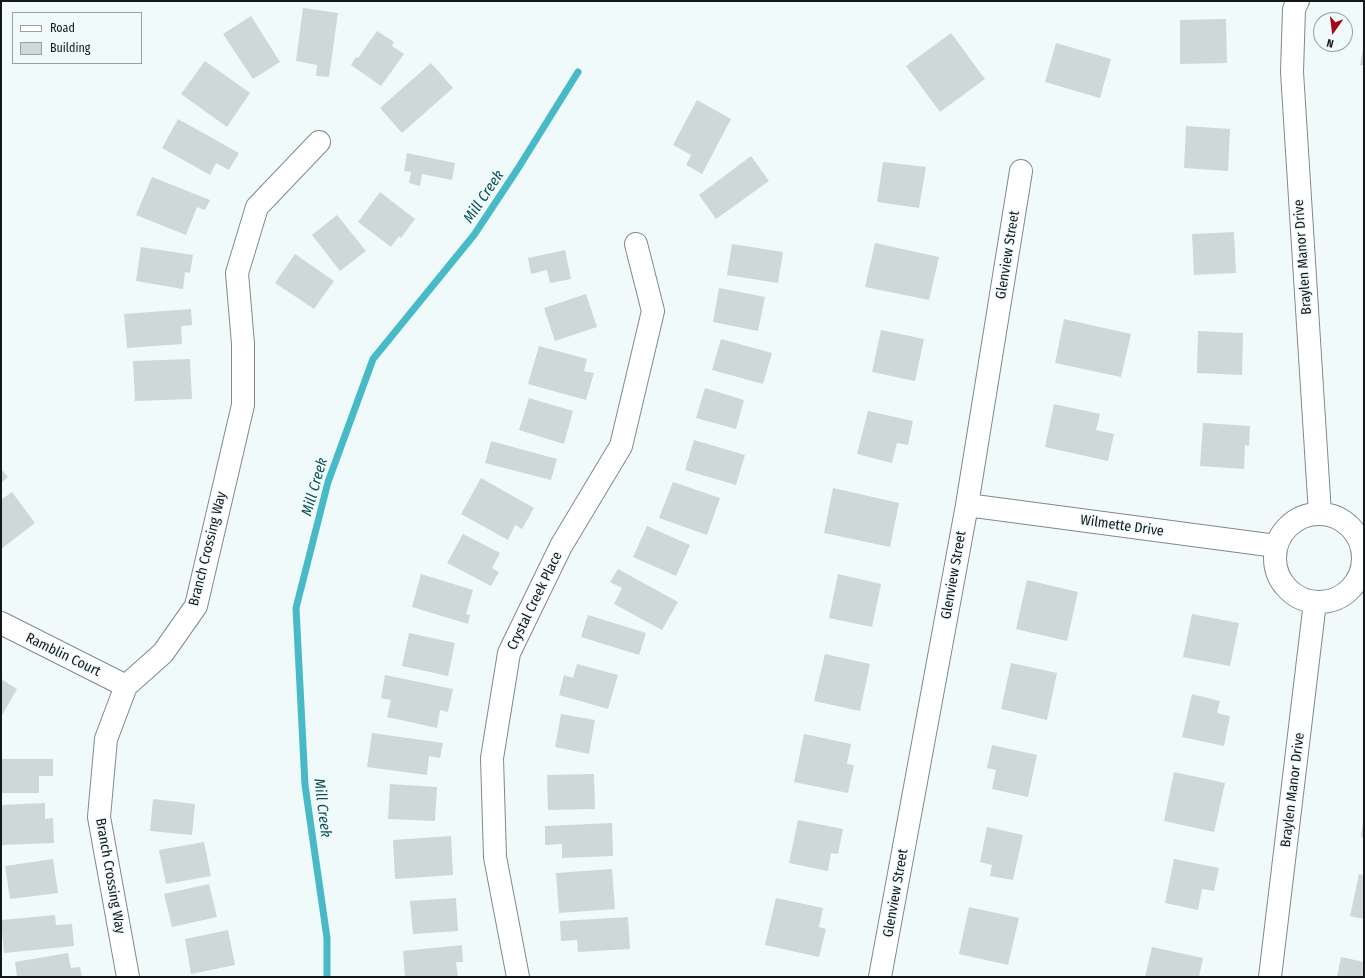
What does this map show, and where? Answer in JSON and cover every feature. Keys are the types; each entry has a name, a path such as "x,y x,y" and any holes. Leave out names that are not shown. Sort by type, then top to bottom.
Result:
{"street":[{"name":"Braylen Manor Drive","path":"1298,1 1294,9 1292,72 1320,514"},
{"name":"Branch Crossing Way","path":"128,977 99,817 106,739 126,686 163,654 196,606 243,405 243,344 237,274 257,207 319,142"},
{"name":"Glenview Street","path":"880,977 967,505 1021,171"},
{"name":"Crystal Creek Place","path":"518,977 495,857 492,758 509,653 561,546 621,446 653,311 636,244"},
{"name":"Wilmette Drive","path":"967,505 1276,546"},
{"path":"1320,514 1333,516 1345,522 1355,532 1361,544 1364,557 1362,572 1355,585 1344,595 1330,601 1315,602 1302,599 1291,593 1283,584 1277,572 1274,559 1276,546 1282,533 1292,523 1305,516 1320,514"},
{"name":"Braylen Manor Drive","path":"1270,977 1315,602"},
{"name":"Ramblin Court","path":"1,623 126,686"}],"building":[{"path":"303,8 338,13 329,77 316,76 317,65 296,61"},
{"path":"251,16 280,62 253,79 223,34"},
{"path":"1226,19 1227,63 1180,64 1180,20"},
{"path":"377,31 394,42 392,46 404,54 381,86 351,65 356,57 358,58"},
{"path":"951,33 985,79 940,112 906,66"},
{"path":"1056,43 1111,59 1100,98 1045,82"},
{"path":"1364,49 1364,66 1360,65"},
{"path":"205,61 250,93 227,127 181,94"},
{"path":"431,63 453,88 402,133 380,108"},
{"path":"697,100 731,119 702,174 686,165 691,155 673,145"},
{"path":"178,119 239,153 229,170 216,163 210,175 162,148"},
{"path":"1186,126 1230,129 1228,171 1184,168"},
{"path":"407,153 455,163 452,180 422,174 420,186 409,183 411,172 404,171"},
{"path":"751,156 769,181 716,219 699,195"},
{"path":"883,162 926,167 919,208 877,202"},
{"path":"152,177 210,200 205,210 197,207 186,235 136,215"},
{"path":"380,192 415,219 401,238 399,236 391,247 358,222"},
{"path":"337,215 366,251 340,271 312,235"},
{"path":"1234,232 1236,273 1194,275 1192,234"},
{"path":"875,243 939,257 929,300 865,287"},
{"path":"732,244 783,252 778,283 727,275"},
{"path":"141,247 193,255 190,273 185,272 183,289 136,281"},
{"path":"565,250 571,279 550,283 547,270 531,274 528,258"},
{"path":"295,254 334,281 314,309 275,283"},
{"path":"719,288 765,297 758,331 713,322"},
{"path":"586,294 597,327 555,341 544,308"},
{"path":"191,309 192,325 181,326 182,344 127,348 124,314"},
{"path":"1064,319 1131,334 1121,377 1055,363"},
{"path":"881,330 924,339 915,381 872,372"},
{"path":"1198,331 1243,333 1242,375 1197,373"},
{"path":"721,339 772,353 763,384 712,370"},
{"path":"539,346 587,359 584,371 594,373 586,400 528,384"},
{"path":"190,359 192,399 135,401 133,361"},
{"path":"705,388 744,400 736,429 696,418"},
{"path":"529,398 573,411 564,444 519,430"},
{"path":"1054,404 1100,414 1096,430 1114,434 1108,461 1045,447"},
{"path":"868,411 913,421 908,445 897,443 892,463 857,454"},
{"path":"1203,423 1250,426 1249,446 1245,445 1244,469 1200,466"},
{"path":"694,440 745,455 736,485 685,470"},
{"path":"491,441 557,459 551,480 485,463"},
{"path":"1,469 8,477 1,483"},
{"path":"481,478 534,508 522,529 515,525 508,540 461,514"},
{"path":"673,482 720,498 707,535 659,518"},
{"path":"833,488 899,503 890,547 824,533"},
{"path":"12,492 35,523 1,549 1,500"},
{"path":"647,526 690,545 676,576 633,557"},
{"path":"463,534 500,553 492,568 499,572 491,586 447,563"},
{"path":"618,569 678,602 662,630 614,604 622,588 610,582"},
{"path":"421,574 473,590 466,614 470,615 468,624 412,607"},
{"path":"838,574 881,584 872,627 829,618"},
{"path":"1027,580 1078,592 1067,641 1016,629"},
{"path":"1192,614 1239,623 1230,666 1183,657"},
{"path":"588,615 646,633 639,655 581,637"},
{"path":"409,633 455,643 448,676 402,666"},
{"path":"825,654 870,664 860,711 814,701"},
{"path":"1011,663 1057,673 1047,720 1001,709"},
{"path":"577,664 618,675 608,709 559,695 564,675 573,678"},
{"path":"385,675 453,689 448,712 440,710 437,728 387,717 391,700 381,698"},
{"path":"1,679 17,689 1,717"},
{"path":"1192,694 1220,701 1217,713 1230,716 1224,746 1182,737"},
{"path":"561,714 595,720 589,754 555,747"},
{"path":"372,733 443,743 440,758 429,756 427,775 367,767"},
{"path":"804,734 851,744 847,764 854,765 848,793 794,782"},
{"path":"992,745 1037,755 1028,797 992,789 996,770 987,768"},
{"path":"1,759 53,759 53,776 39,776 39,793 1,793"},
{"path":"1174,772 1225,783 1214,832 1164,821"},
{"path":"594,774 595,809 548,810 547,775"},
{"path":"390,784 437,787 435,821 388,819"},
{"path":"153,799 195,804 192,835 150,831"},
{"path":"45,803 45,819 53,818 54,843 1,845 1,805"},
{"path":"798,820 843,829 838,854 831,853 828,871 789,863"},
{"path":"1364,821 1364,838 1361,837"},
{"path":"612,823 613,856 562,858 562,844 545,845 545,826"},
{"path":"987,827 1023,835 1013,880 990,876 992,865 980,862"},
{"path":"451,836 453,875 395,879 393,840"},
{"path":"204,842 211,876 166,884 159,850"},
{"path":"53,859 58,893 10,899 5,866"},
{"path":"1174,859 1219,868 1214,891 1202,889 1198,910 1165,903"},
{"path":"612,869 615,909 559,913 556,873"},
{"path":"1359,874 1364,875 1364,919 1350,916"},
{"path":"209,884 217,917 172,927 164,894"},
{"path":"456,898 458,931 413,934 410,901"},
{"path":"776,898 823,908 819,927 826,929 819,957 765,945"},
{"path":"969,907 1019,918 1008,965 959,954"},
{"path":"55,915 56,925 72,924 74,946 4,953 1,920"},
{"path":"628,917 630,949 578,952 577,940 561,941 560,921"},
{"path":"228,930 235,965 191,974 185,939"},
{"path":"462,945 463,962 456,962 458,977 405,977 403,951"},
{"path":"1152,947 1203,958 1199,977 1145,977"},
{"path":"68,953 71,968 80,967 82,977 17,977 15,962"},
{"path":"1341,957 1364,962 1364,977 1337,977"}],"waterway":[{"name":"Mill Creek","path":"327,977 327,938 305,785 296,608 328,482 373,359 474,235 517,170 578,72"}]}
